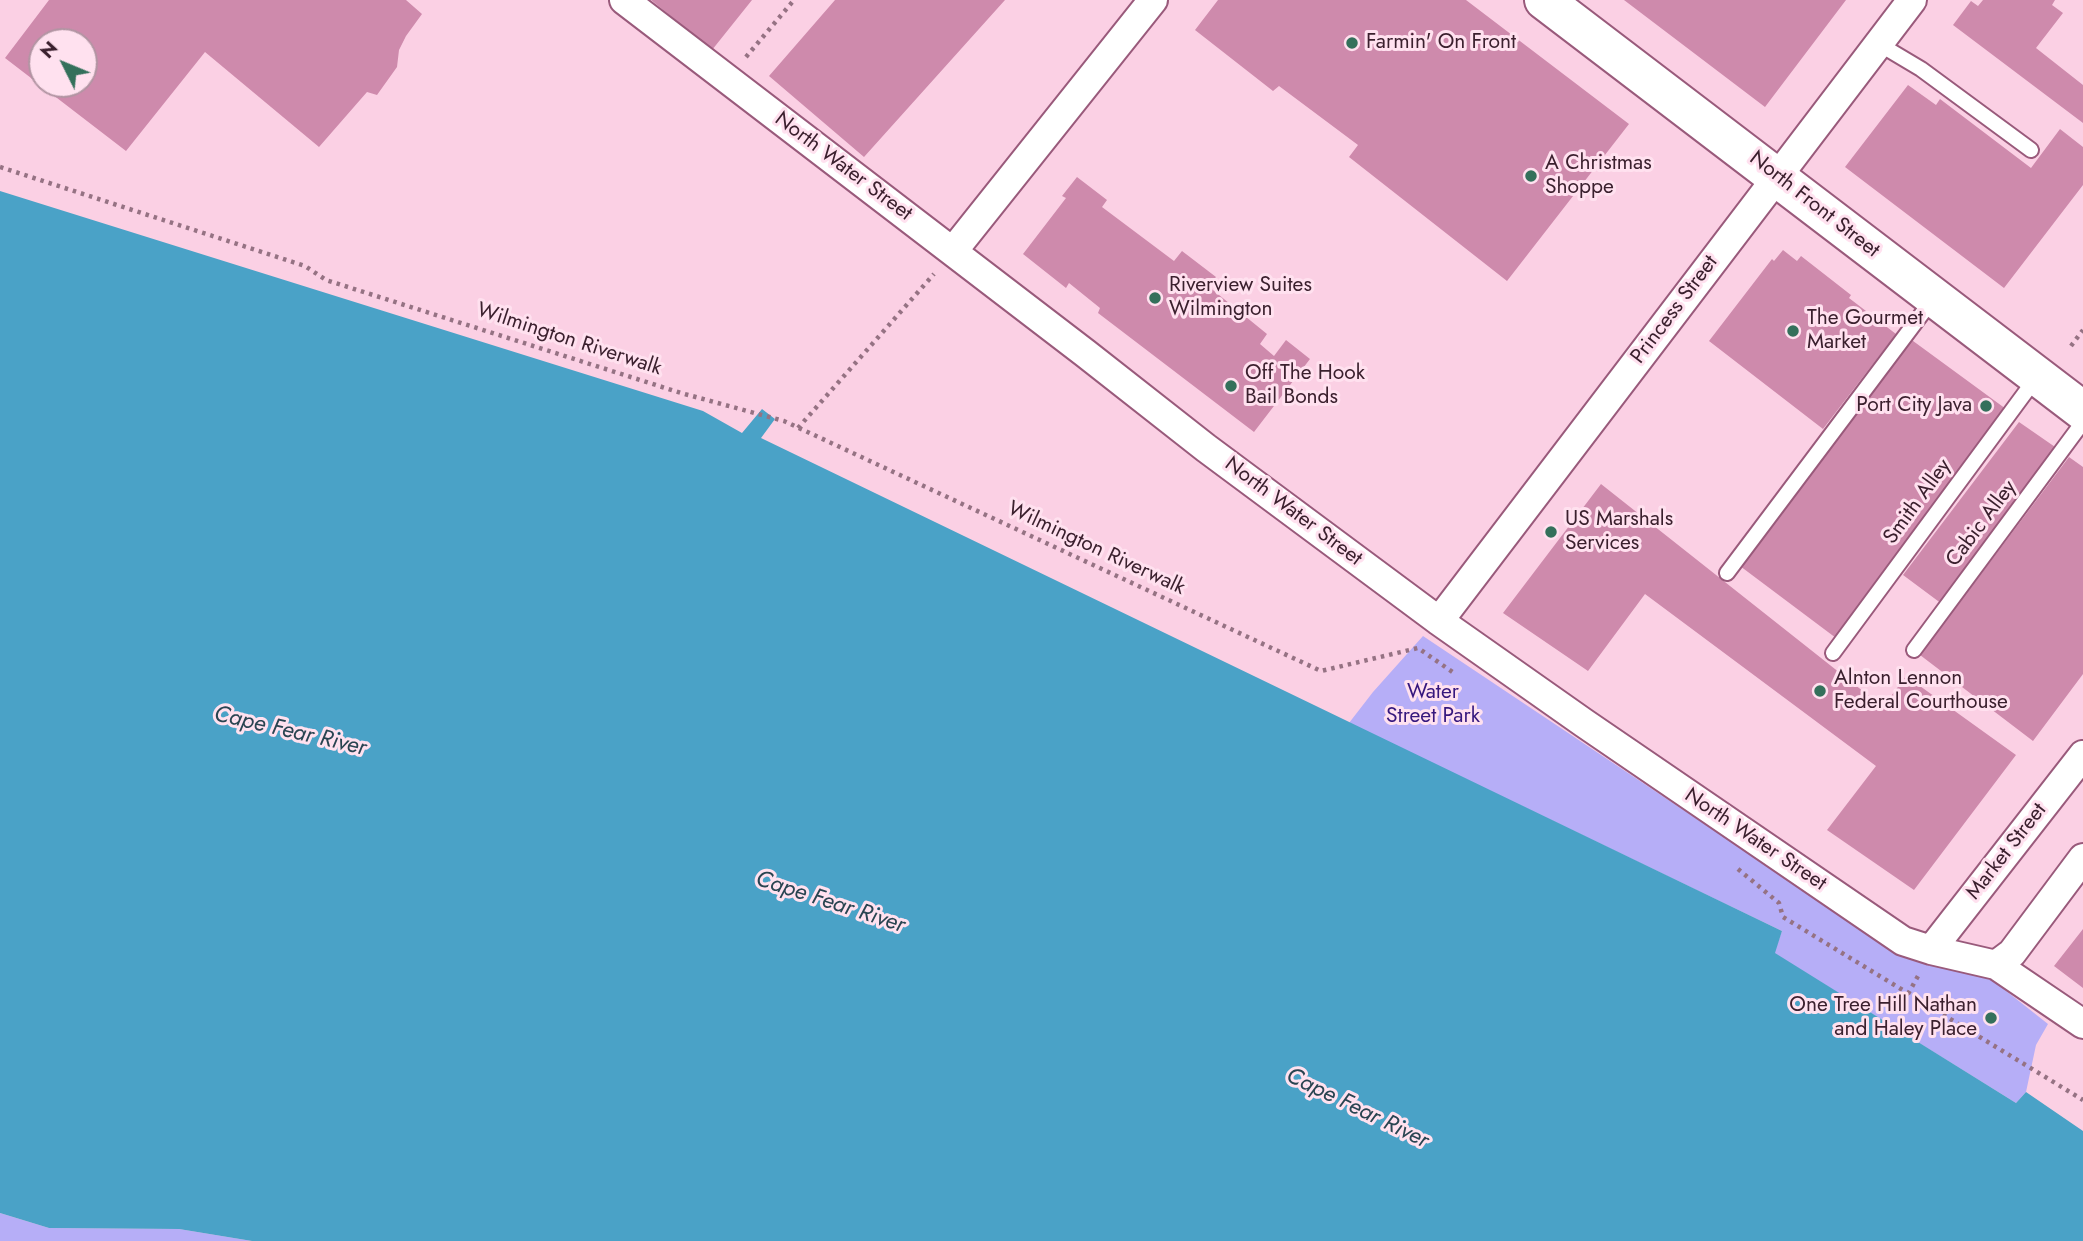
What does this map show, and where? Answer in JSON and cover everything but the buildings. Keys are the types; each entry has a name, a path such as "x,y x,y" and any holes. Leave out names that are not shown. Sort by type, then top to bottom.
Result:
{"main road":[{"name":"North Front Street","path":"1544,0 2083,411"}],"street":[{"name":"North Water Street","path":"624,0 1206,448 1439,621 1584,723 1903,941 1996,965"},
{"path":"953,251 1153,0"},
{"name":"Princess Street","path":"1439,621 1912,0"},
{"name":"Market Street","path":"1931,950 2083,755"},
{"path":"2083,858 2012,953 1996,965 2083,1024"}],"lane":[{"path":"1879,44 1922,68 2031,150"},
{"path":"1727,573 1934,298"},
{"name":"Smith Alley","path":"1833,653 2037,376"},
{"name":"Cabic Alley","path":"1914,650 2083,422"}],"path":[{"path":"728,79 794,0"},
{"name":"Wilmington Riverwalk","path":"0,167 305,266 326,280 681,393 784,422 1321,671 1418,648 1464,679"},
{"path":"798,428 953,251"},
{"path":"2071,346 2083,330"},
{"path":"1737,868 1779,903 1783,917 2083,1100"}],"green space":[{"name":"Water Street Park","path":"1423,636 1902,956 1991,979 2048,1024 2036,1045 2026,1092 2016,1103 1774,953 1782,931 1349,723"},
{"path":"0,1213 49,1228 179,1229 252,1241 0,1241"}],"water":[{"name":"Cape Fear River","path":"0,191 703,411 742,433 762,409 775,419 761,438 1782,931 1775,953 2016,1103 2026,1092 2083,1131 2083,1241 252,1241 179,1229 49,1228 0,1213"}],"place":[{"name":"Farmin' On Front","path":"1352,43"},
{"name":"A Christmas Shoppe","path":"1531,176"},
{"name":"Riverview Suites Wilmington","path":"1155,298"},
{"name":"The Gourmet Market","path":"1793,331"},
{"name":"Off The Hook Bail Bonds","path":"1231,386"},
{"name":"Port City Java","path":"1986,406"},
{"name":"US Marshals Services","path":"1551,532"},
{"name":"Alnton Lennon Federal Courthouse","path":"1820,691"},
{"name":"One Tree Hill Nathan and Haley Place","path":"1991,1018"}]}
